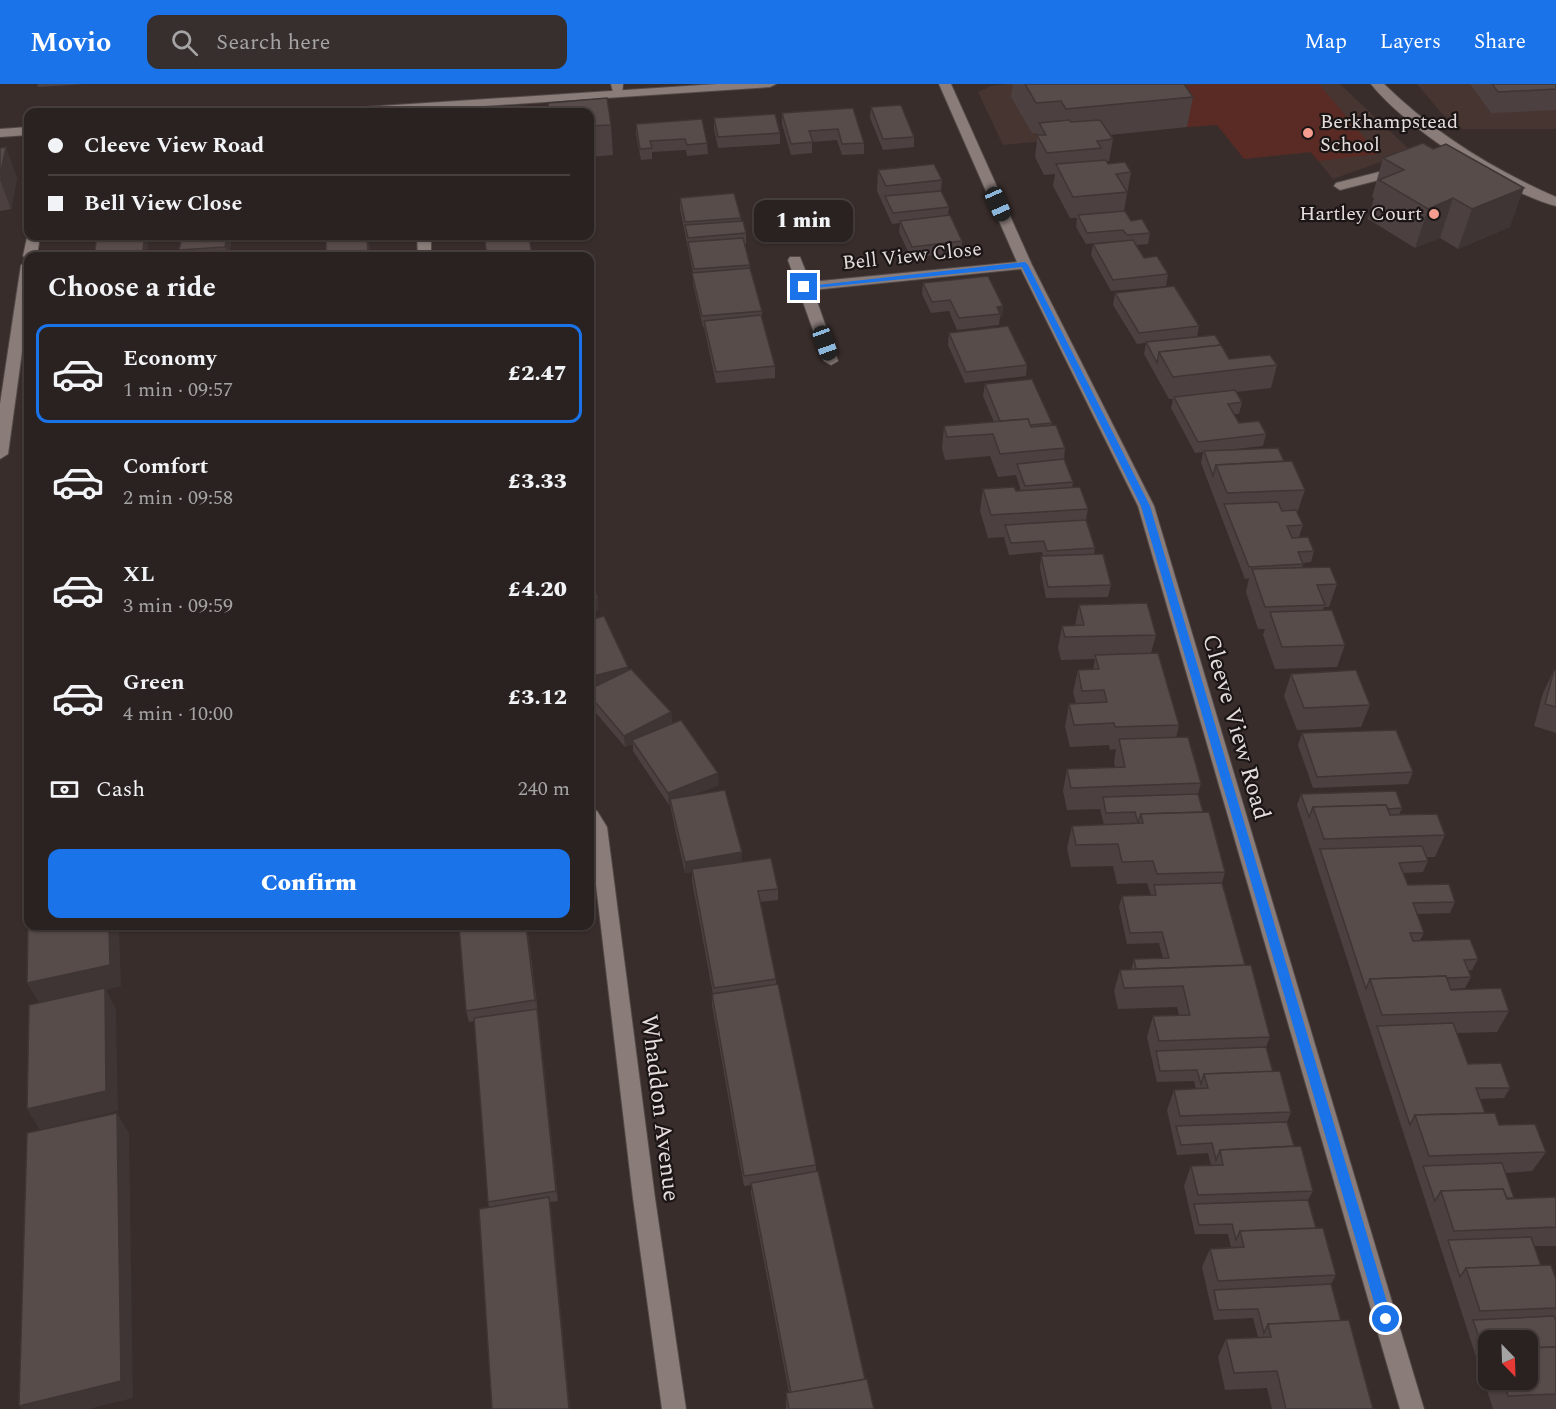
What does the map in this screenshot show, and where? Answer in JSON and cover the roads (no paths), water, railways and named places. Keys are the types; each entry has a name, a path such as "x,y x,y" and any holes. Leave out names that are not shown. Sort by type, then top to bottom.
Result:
{"street":[{"path":"444,108 618,89 770,84"},
{"name":"Cleeve View Road","path":"945,84 1025,265 1146,506 1412,1409"},
{"path":"1377,84 1399,107 1456,155 1556,202"},
{"path":"0,133 24,131"},
{"path":"1340,186 1418,165"},
{"path":"795,260 831,361"},
{"name":"Bell View Close","path":"804,287 1025,265"},
{"path":"0,450 24,291"},
{"name":"Whaddon Avenue","path":"594,822 598,827 644,1198 674,1409"}],"place":[{"name":"Berkhampstead School","path":"1308,133"},
{"name":"Hartley Court","path":"1434,214"}]}
